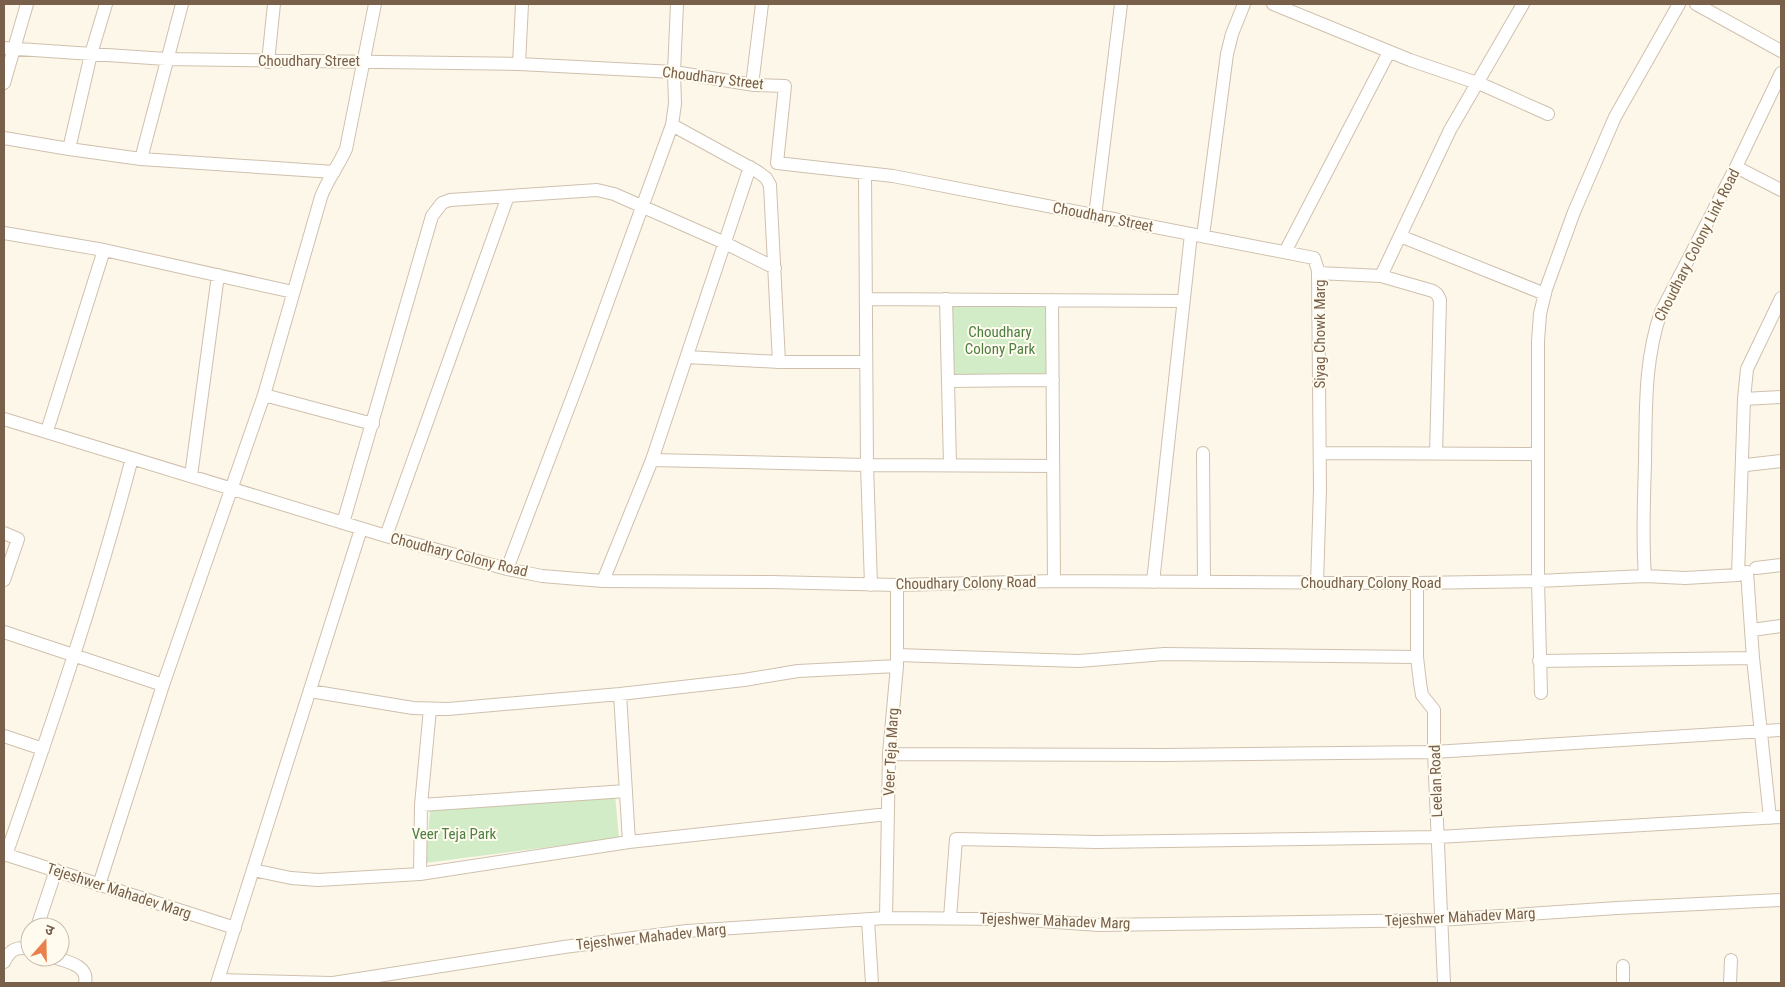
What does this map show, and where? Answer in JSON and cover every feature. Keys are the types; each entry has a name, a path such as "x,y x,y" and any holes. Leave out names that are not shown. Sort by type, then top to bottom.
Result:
{"street":[{"path":"4,83 9,49 27,4"},
{"path":"69,149 106,4"},
{"path":"141,159 182,4"},
{"path":"268,62 274,4"},
{"path":"99,885 163,685 264,395 325,185 346,148 375,4"},
{"path":"519,64 522,4"},
{"path":"507,569 582,372 672,125 675,104 674,72 677,4"},
{"path":"754,85 753,77 762,4"},
{"path":"1095,216 1121,4"},
{"path":"1153,582 1183,301 1197,235 1224,71 1232,34 1244,4"},
{"path":"1273,4 1389,52 1477,83 1548,114"},
{"path":"1381,276 1450,130 1523,4"},
{"path":"1541,693 1538,581 1538,341 1540,314 1545,294 1574,212 1615,117 1679,4"},
{"path":"1696,4 1781,51"},
{"name":"Choudhary Street","path":"9,49 166,60 519,64 674,72 754,85 785,86 777,163 893,176 1285,252 1314,258 1319,273"},
{"path":"1285,252 1389,52"},
{"name":"Choudhary Colony Link Road","path":"1645,576 1646,392 1649,357 1654,334 1661,312 1736,167 1781,73"},
{"path":"672,125 750,167 766,178 770,185 779,362"},
{"path":"4,138 141,159 334,172"},
{"path":"603,581 652,460 750,167"},
{"path":"1736,167 1781,190"},
{"path":"865,173 867,465 871,585"},
{"path":"343,523 432,216 442,203 450,200 597,190 614,194 725,243 775,268"},
{"path":"386,536 508,196"},
{"path":"4,232 104,250 293,292"},
{"path":"1400,236 1545,294"},
{"path":"47,431 104,250"},
{"name":"Siyag Chowk Marg","path":"1317,583 1320,489 1319,273 1381,276 1433,291 1437,294 1440,300 1436,454"},
{"path":"191,476 218,275"},
{"path":"1781,298 1747,369 1744,399 1781,397"},
{"path":"866,299 1183,301"},
{"path":"946,299 950,465"},
{"path":"1052,300 1054,582"},
{"path":"686,357 779,362 866,362"},
{"path":"948,381 1053,380"},
{"path":"264,395 373,424"},
{"name":"Choudhary Colony Road","path":"4,418 361,529 507,569 542,576 603,581 771,582 871,585 1054,582 1417,583 1538,581 1645,576 1693,578 1738,575 1744,399"},
{"path":"1203,453 1204,582"},
{"path":"1324,453 1538,454"},
{"path":"5,854 74,656 115,522 132,458"},
{"path":"652,460 867,465 1053,466"},
{"path":"1746,465 1781,461"},
{"path":"217,982 361,529"},
{"path":"4,533 18,539 4,580"},
{"path":"950,918 956,839 1097,842 1438,837 1776,817 1761,730 1752,630 1751,570 1781,565"},
{"name":"Leelan Road","path":"1417,583 1416,657 1422,695 1434,710 1434,752 1444,983"},
{"name":"Veer Teja Marg","path":"886,918 888,754 897,661 897,585"},
{"path":"1752,630 1781,626"},
{"path":"4,632 163,685"},
{"path":"310,691 413,708 448,709 620,694 744,680 798,671 897,661 1079,661 1164,654 1416,657"},
{"path":"1540,661 1754,658"},
{"path":"620,694 629,842"},
{"path":"420,874 421,805 430,709"},
{"path":"888,754 1166,755 1434,752 1781,730"},
{"path":"4,736 43,749"},
{"path":"421,805 626,791"},
{"path":"253,870 291,878 318,880 420,874 629,842 888,814"},
{"name":"Tejeshwer Mahadev Marg","path":"5,854 235,928"},
{"path":"41,917 56,870"},
{"name":"Tejeshwer Mahadev Marg","path":"217,982 332,983 564,947 687,931 886,918 1011,919 1099,925 1442,920 1617,908 1781,900"},
{"path":"868,920 872,983"},
{"path":"4,962 9,953 20,948"},
{"path":"1730,983 1731,960"},
{"path":"70,963 79,966 84,971 87,976 85,983"},
{"path":"1623,966 1623,983"}],"green space":[{"name":"Choudhary Colony Park","path":"1047,304 1049,376 952,374 951,307"},
{"name":"Veer Teja Park","path":"615,794 619,838 425,863 430,811"}]}
